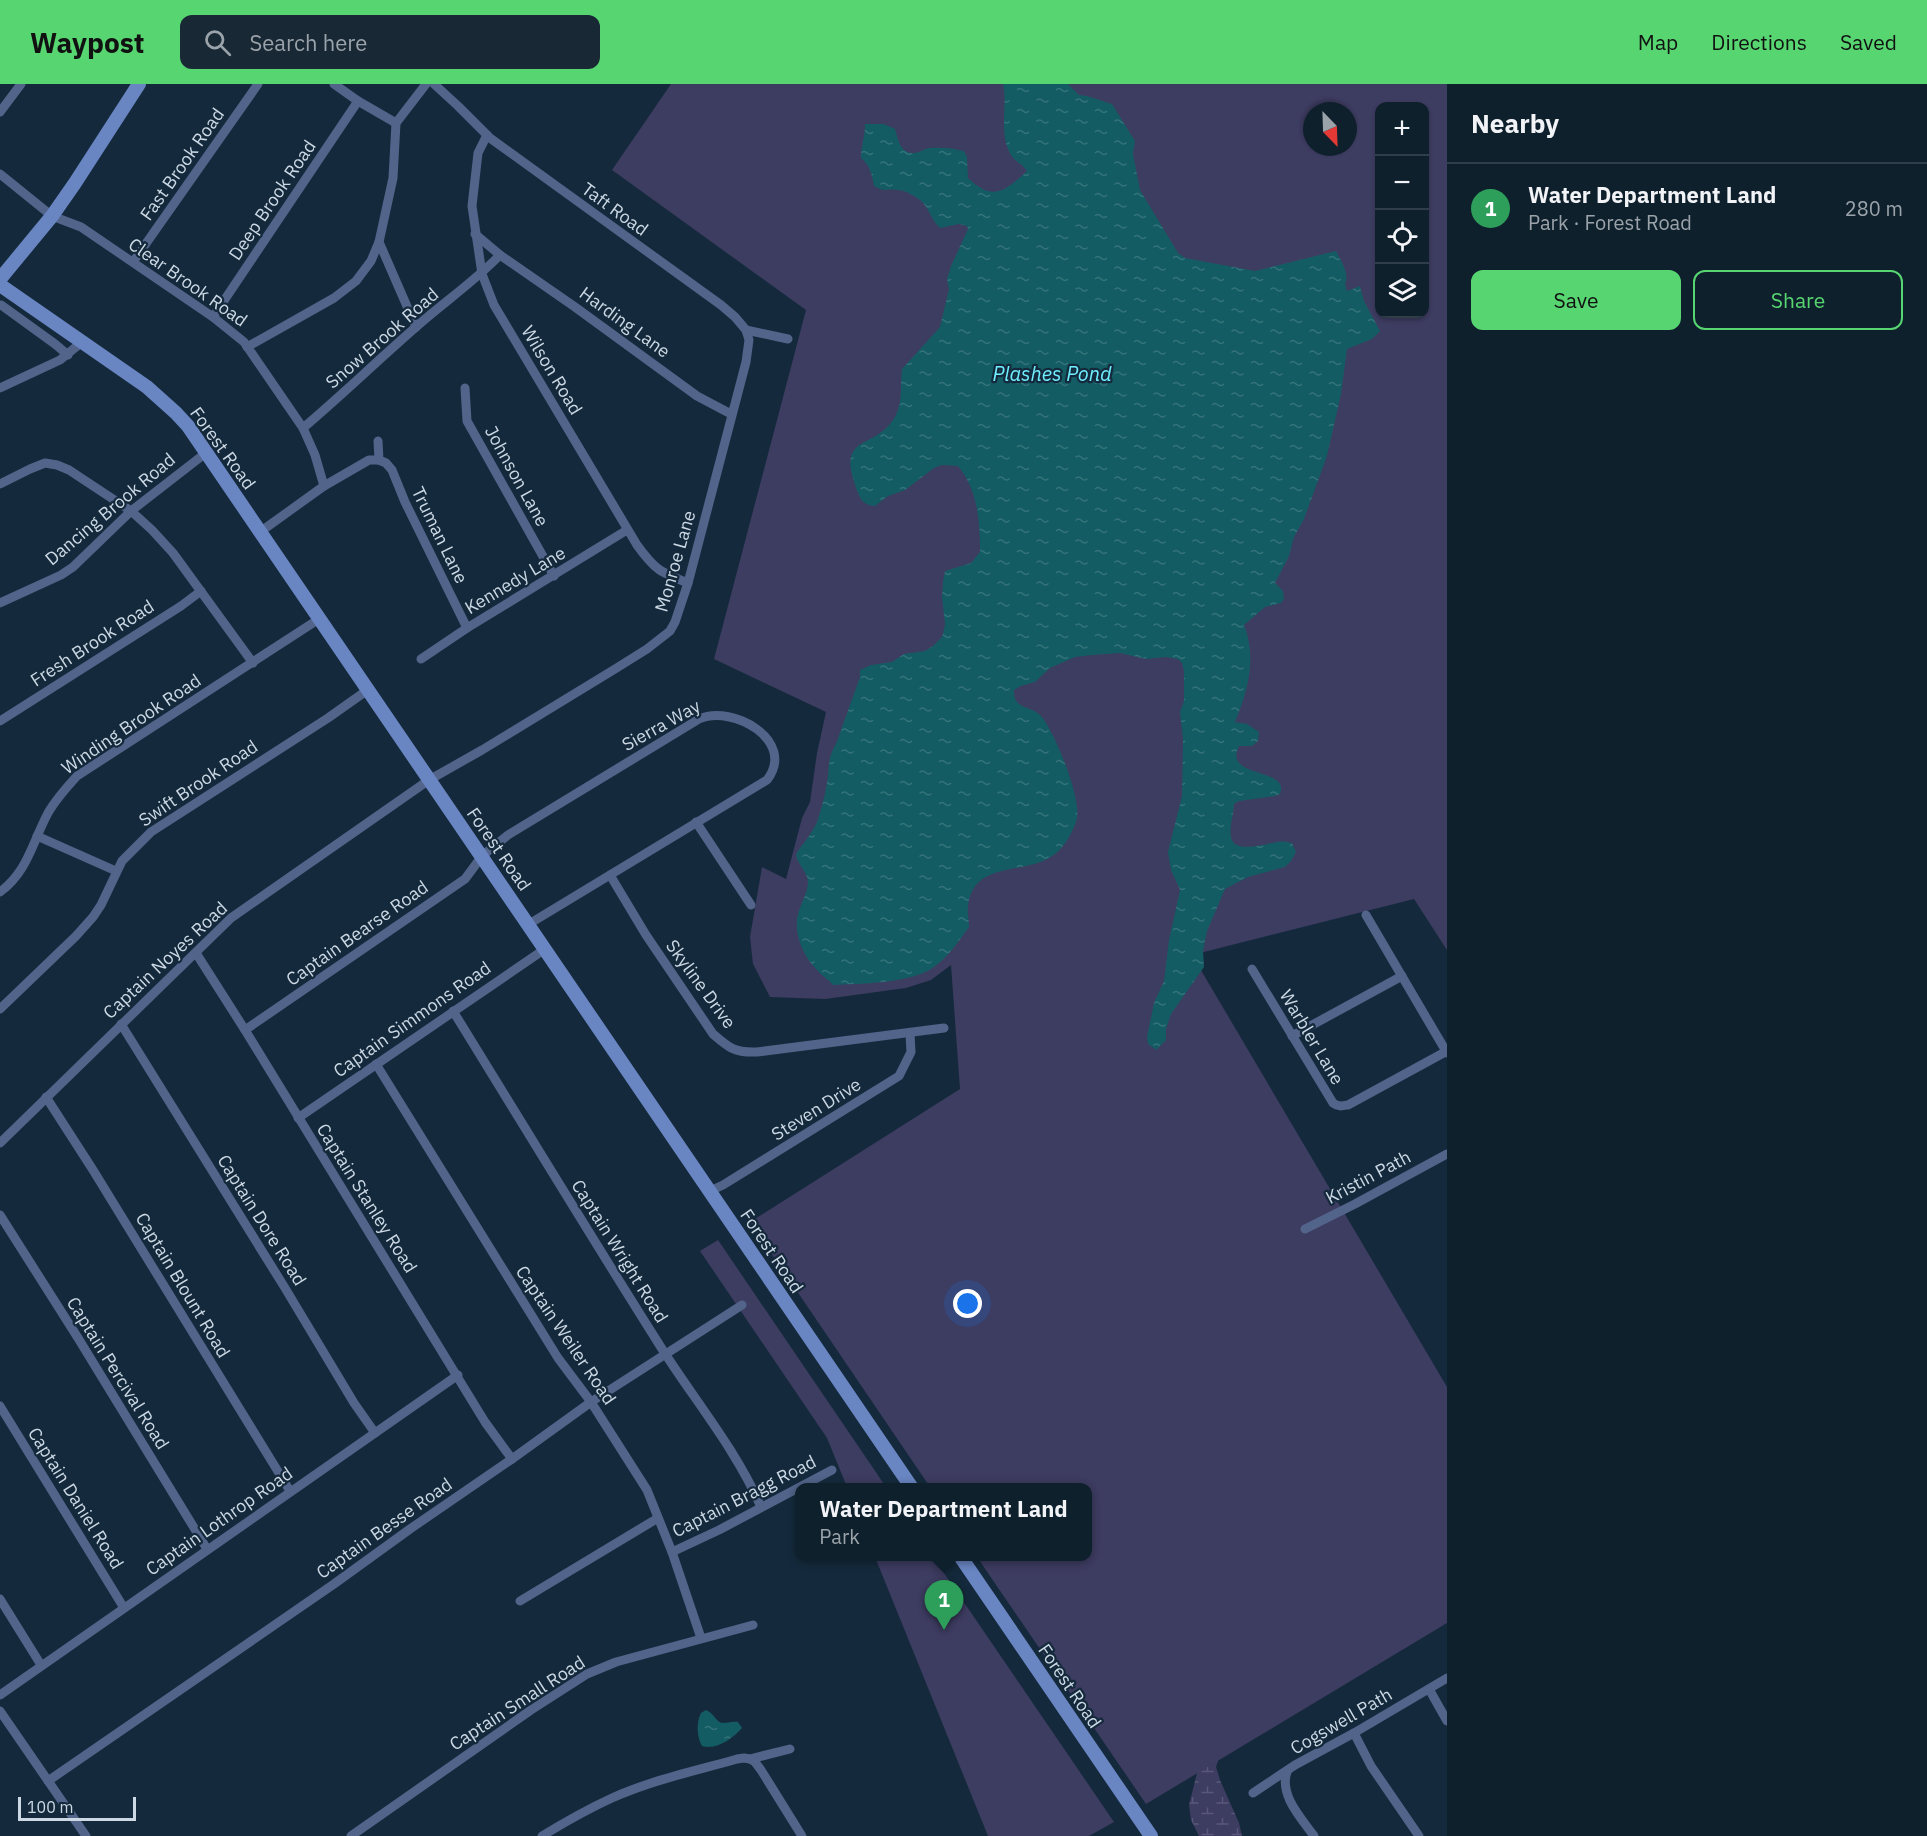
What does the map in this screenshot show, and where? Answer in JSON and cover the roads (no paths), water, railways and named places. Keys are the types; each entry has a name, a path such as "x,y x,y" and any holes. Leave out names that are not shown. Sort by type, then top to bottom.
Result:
{"main road":[{"path":"0,279 52,216 139,84"},
{"name":"Forest Road","path":"0,285 128,373 163,400 188,426 909,1483"},
{"name":"Forest Road","path":"963,1561 1151,1836"}],"street":[{"path":"0,112 21,84"},
{"name":"Fast Brook Road","path":"133,262 258,84"},
{"path":"334,84 396,123"},
{"path":"247,347 313,311 347,289 371,261 380,242 393,178 396,123 426,84"},
{"name":"Taft Road","path":"434,84 487,135 517,159 721,305 746,330"},
{"name":"Deep Brook Road","path":"213,317 358,101"},
{"name":"Wilson Road","path":"487,135 478,153 472,206 482,274 499,313 627,530 651,565 688,583"},
{"name":"Clear Brook Road","path":"0,174 52,216 81,227 213,317 244,342 303,428 315,455 324,486"},
{"name":"Harding Lane","path":"475,234 500,255 697,396 731,414"},
{"path":"380,242 416,327"},
{"path":"482,274 500,255"},
{"name":"Snow Brook Road","path":"303,428 416,327 482,274"},
{"path":"1,305 68,355"},
{"path":"746,330 788,339"},
{"name":"Monroe Lane","path":"429,780 646,650 670,631 688,583 749,345 746,330"},
{"path":"0,388 68,355 82,342"},
{"name":"Johnson Lane","path":"465,388 467,421 554,576"},
{"path":"260,532 324,486 369,460 379,460 378,441"},
{"name":"Dancing Brook Road","path":"0,603 61,575 73,567 131,511 207,452"},
{"name":"Truman Lane","path":"379,460 386,463 392,470 405,502 467,628"},
{"path":"0,484 45,463 57,465 69,470 131,511 166,545 253,663"},
{"name":"Kennedy Lane","path":"421,659 467,628 627,530"},
{"name":"Fresh Brook Road","path":"0,721 201,591"},
{"name":"Winding Brook Road","path":"0,892 17,877 59,797 77,777 319,619"},
{"name":"Swift Brook Road","path":"0,1010 93,917 116,871 130,851 151,832 369,689"},
{"name":"Sierra Way","path":"482,856 508,835 699,719 717,714 744,722 761,731 770,743 776,766 767,780 529,924"},
{"name":"Captain Noyes Road","path":"0,1143 231,918 429,780"},
{"path":"696,822 751,905"},
{"path":"37,836 116,871"},
{"name":"Captain Bearse Road","path":"245,1030 465,879 482,856"},
{"name":"Skyline Drive","path":"610,875 646,936 713,1034 734,1050 742,1053 757,1052 944,1028"},
{"path":"1366,915 1447,1052"},
{"name":"Captain Simmons Road","path":"298,1118 545,949"},
{"name":"Captain Stanley Road","path":"196,953 485,1422 512,1459"},
{"name":"Warbler Lane","path":"1252,969 1333,1103 1341,1107 1447,1052"},
{"path":"1292,1036 1402,976"},
{"name":"Captain Wright Road","path":"453,1011 664,1353 739,1464 761,1507"},
{"name":"Captain Dore Road","path":"121,1024 354,1403 375,1433"},
{"name":"Steven Drive","path":"710,1191 898,1076 911,1053 910,1034"},
{"name":"Captain Weiler Road","path":"376,1064 558,1358 591,1402 647,1490 672,1552 701,1638"},
{"name":"Captain Blount Road","path":"46,1097 290,1491"},
{"name":"Kristin Path","path":"1305,1229 1447,1154"},
{"name":"Captain Percival Road","path":"0,1215 207,1549"},
{"name":"Captain Besse Road","path":"48,1781 334,1584 591,1402 742,1305"},
{"name":"Captain Lothrop Road","path":"0,1695 458,1375"},
{"name":"Captain Daniel Road","path":"0,1406 124,1608"},
{"name":"Captain Bragg Road","path":"807,1483 832,1470"},
{"name":"Captain Bragg Road","path":"672,1552 795,1489"},
{"path":"520,1601 658,1518"},
{"path":"0,1599 41,1665"},
{"name":"Captain Small Road","path":"351,1836 531,1710 587,1674 616,1662 753,1625"},
{"name":"Cogswell Path","path":"1253,1793 1295,1765 1447,1678"},
{"path":"1429,1689 1447,1721"},
{"path":"0,1712 86,1836"},
{"path":"1354,1733 1371,1766 1419,1836"},
{"path":"750,1759 790,1749"},
{"path":"542,1836 598,1805 637,1788 744,1758 755,1762 761,1770 799,1835"},
{"path":"1287,1772 1286,1790 1289,1799 1314,1836"}],"water":[{"name":"Plashes Pond","path":"1003,84 1068,84 1079,95 1112,104 1135,141 1133,154 1140,190 1178,253 1185,258 1255,271 1336,251 1346,272 1347,291 1360,286 1364,301 1380,331 1372,339 1347,349 1341,394 1327,456 1304,519 1294,537 1289,556 1275,583 1283,591 1284,599 1281,603 1265,607 1244,625 1250,649 1249,674 1244,698 1235,722 1247,724 1259,732 1258,741 1252,746 1239,746 1236,756 1240,764 1247,769 1276,780 1281,786 1280,794 1275,796 1239,801 1234,804 1231,837 1238,846 1244,847 1280,842 1292,843 1296,852 1285,867 1248,877 1225,889 1207,931 1203,951 1204,967 1171,1014 1166,1029 1166,1040 1156,1050 1148,1044 1147,1037 1154,1003 1164,981 1169,940 1180,890 1171,870 1168,852 1182,796 1183,739 1180,712 1184,701 1184,671 1178,659 1166,657 1146,659 1120,653 1075,657 1050,668 1035,682 1014,690 1020,705 1041,716 1054,737 1072,784 1076,800 1076,822 1066,843 1049,858 1038,863 989,875 979,882 972,891 968,905 969,927 952,950 937,965 922,974 897,980 833,985 811,964 798,936 798,914 808,883 796,854 817,822 821,811 831,756 860,677 860,670 871,665 892,662 904,654 925,651 933,646 941,638 945,624 942,597 945,571 971,563 980,552 977,507 970,485 958,466 942,465 934,468 905,490 888,496 875,506 866,504 861,498 852,473 851,460 854,451 888,427 896,415 902,369 940,327 949,289 947,279 968,229 967,226 959,224 940,228 923,203 915,196 903,191 884,190 874,186 869,167 861,158 865,124 884,124 895,129 900,145 910,153 927,148 951,148 964,151 967,157 968,178 985,190 999,191 1012,184 1027,171 1007,147 1004,129"},
{"path":"706,1710 722,1723 738,1722 742,1728 724,1743 708,1747 702,1746 698,1725 701,1713"}],"place":[{"name":"Water Department Land","path":"944,1630"}]}
